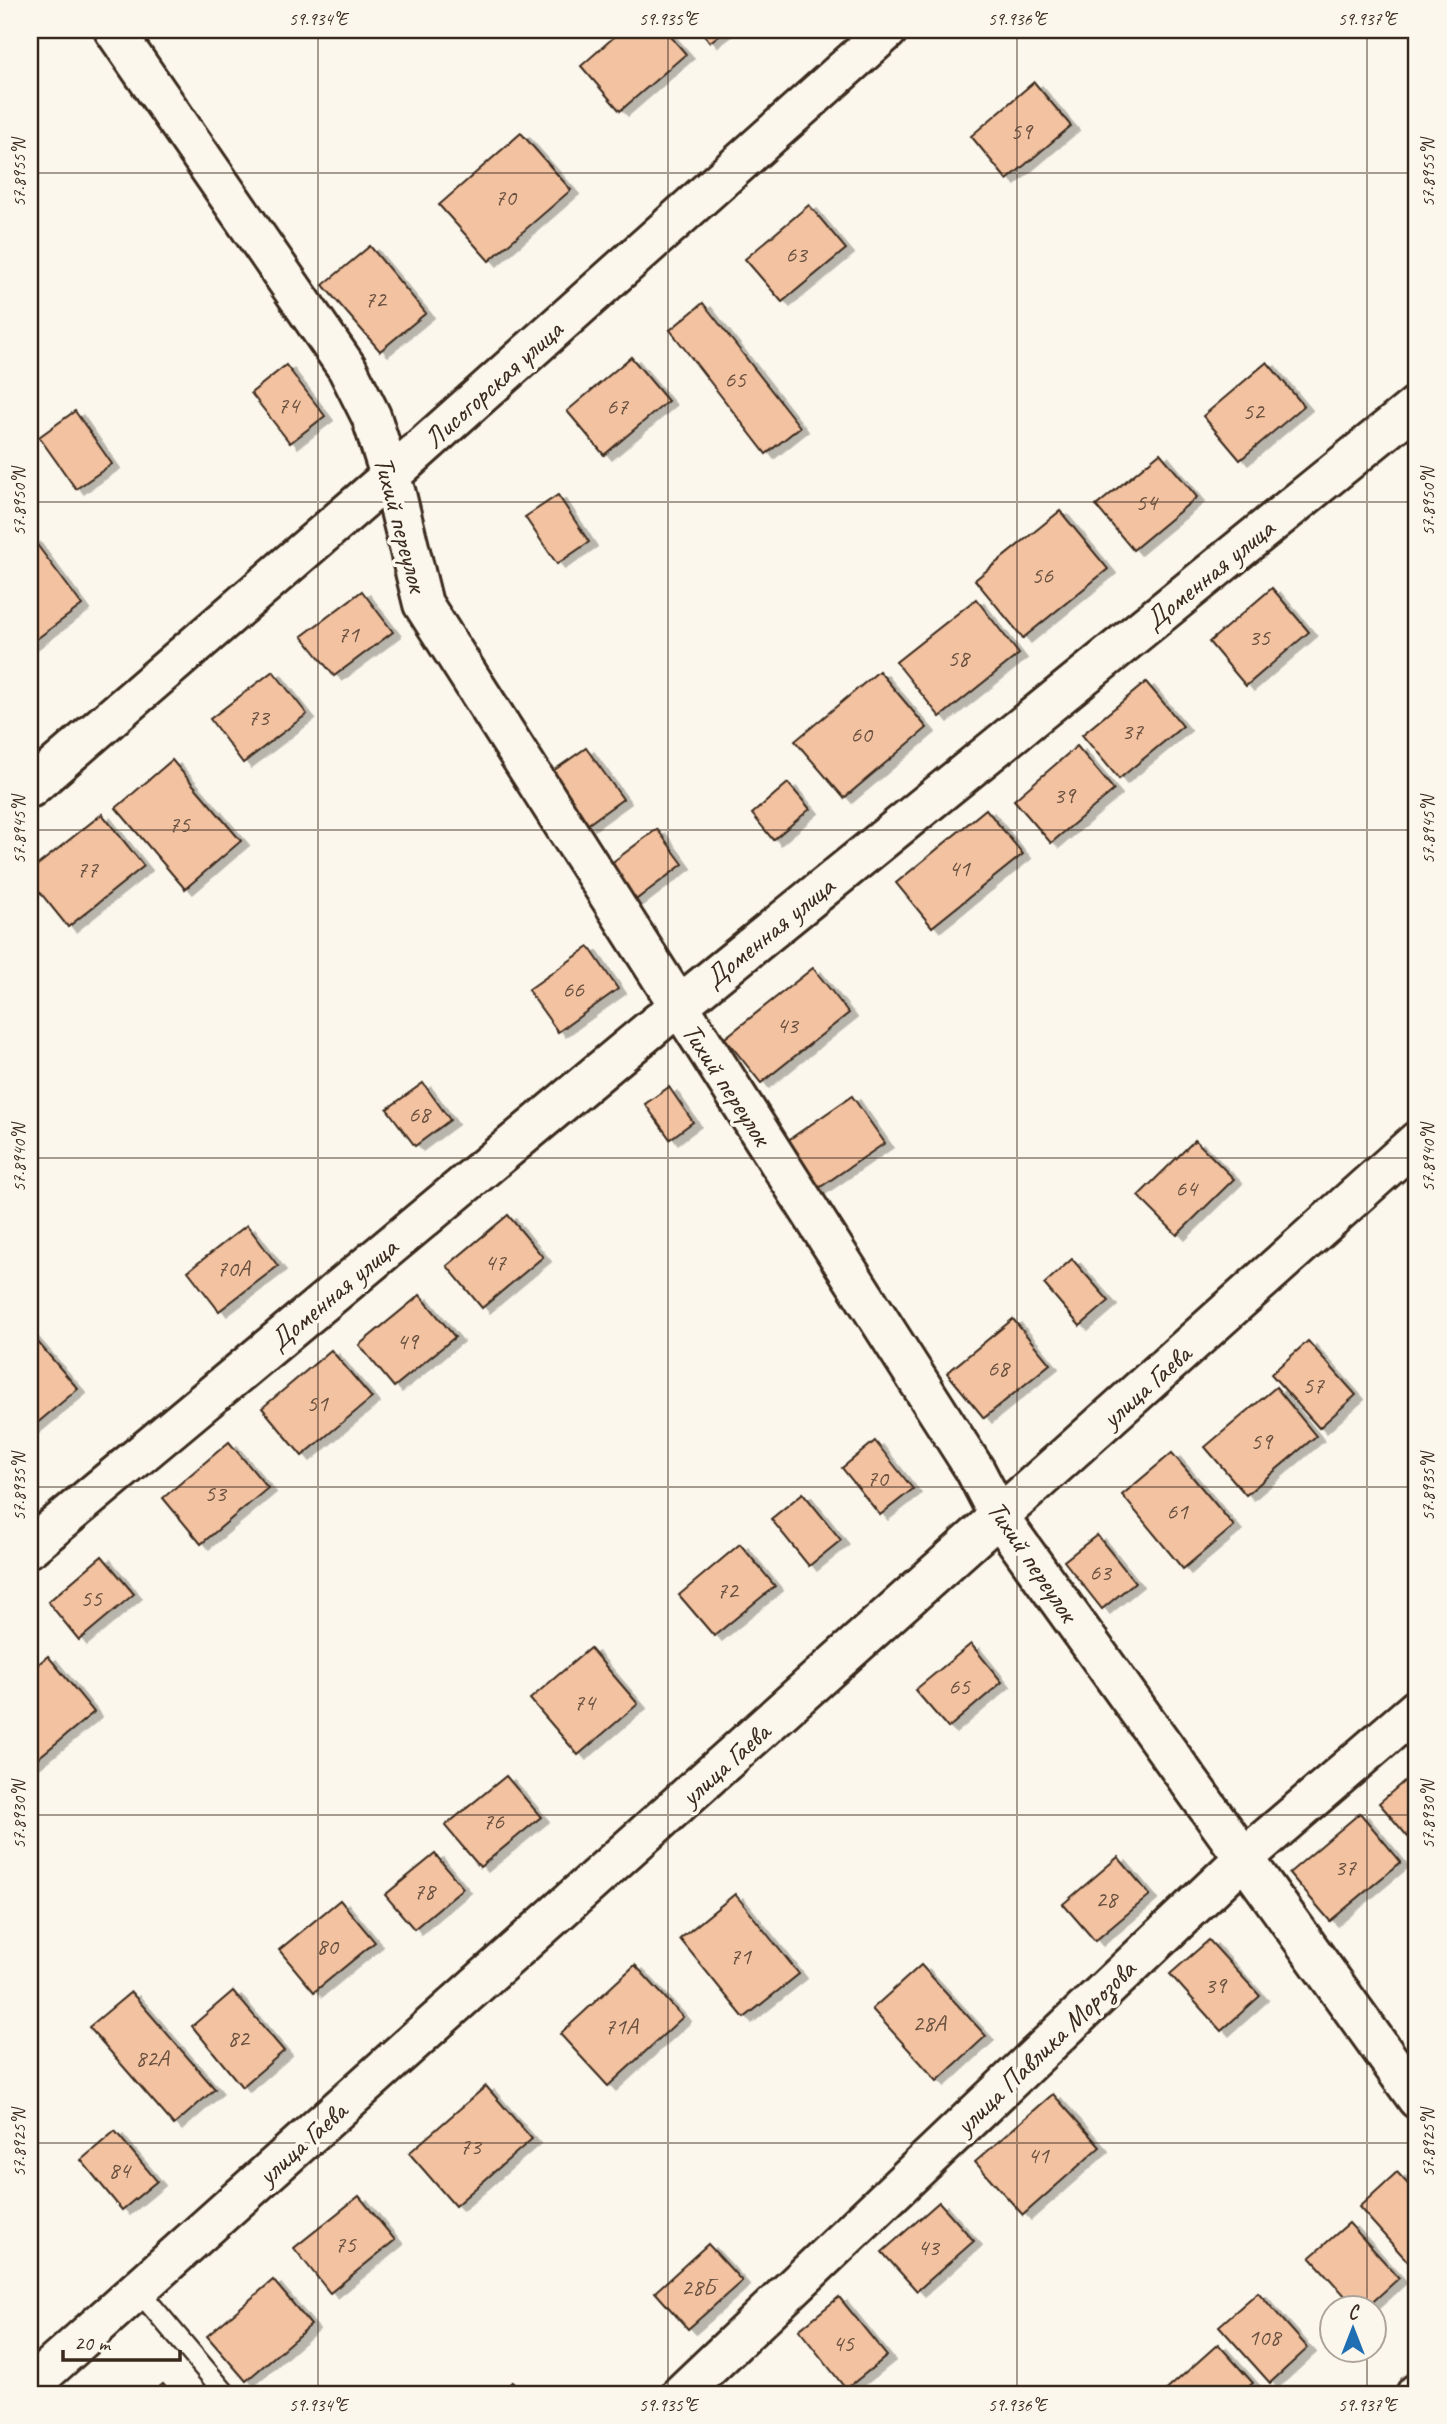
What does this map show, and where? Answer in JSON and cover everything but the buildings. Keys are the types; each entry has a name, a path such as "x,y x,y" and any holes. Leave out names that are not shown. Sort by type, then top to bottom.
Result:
{"street":[{"name":"Тихий переулок","path":"114,30 347,368 371,416 423,604 677,1007 975,1469 1000,1518 1417,2099"},
{"name":"Лисогорская улица","path":"30,788 390,477 888,30"},
{"name":"Доменная улица","path":"30,1546 677,1007 1417,405"},
{"name":"улица Гаева","path":"30,2386 1417,1141"},
{"name":"улица Павлика Морозова","path":"681,2394 1245,1857 1417,1709"}],"lane":[{"path":"138,2290 226,2394"}]}
